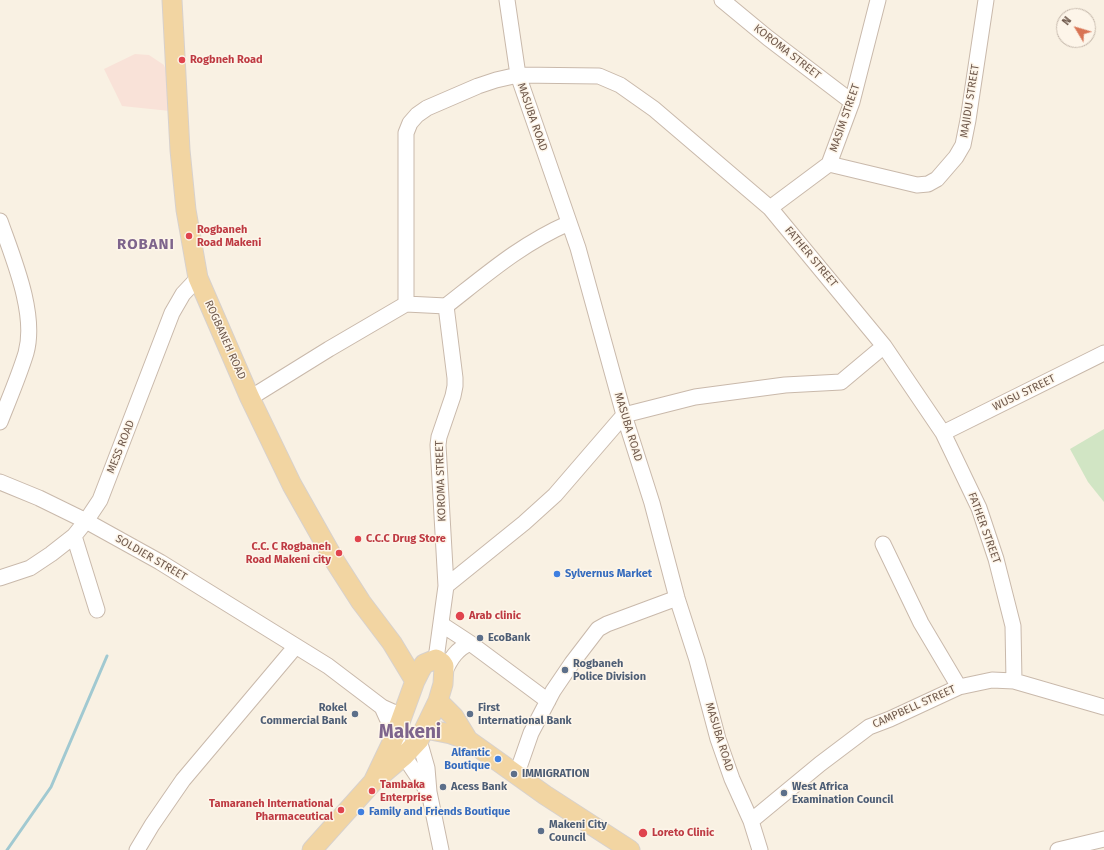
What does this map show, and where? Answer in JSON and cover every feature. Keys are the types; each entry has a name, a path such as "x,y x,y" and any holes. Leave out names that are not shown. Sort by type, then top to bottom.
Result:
{"main road":[{"name":"ROGBANEH ROAD","path":"172,0 180,143 186,210 198,278 250,398 292,485 336,563 361,602 392,643 415,681"},
{"path":"312,850 373,782 404,756 422,734 438,701 443,684 436,664 392,643"},
{"path":"373,782 394,736 415,681 422,667 436,664"},
{"path":"438,701 454,717 468,740"},
{"path":"422,734 451,734 468,740 516,776 630,850"}],"street":[{"name":"MASUBA ROAD","path":"507,0 518,75 578,248 624,415 652,504 677,598 697,660 718,739 732,779 752,821 760,850"},
{"name":"KOROMA STREET","path":"722,0 768,38 852,102"},
{"name":"MASIM STREET","path":"770,208 830,164 852,102 878,0"},
{"name":"MAJIDU STREET","path":"830,164 918,185 928,184 937,179 956,157 963,145 986,0"},
{"name":"FATHER STREET","path":"406,304 406,133 410,123 417,115 428,108 478,86 518,75 599,76 620,85 654,109 770,208 884,346 943,433 979,508 996,559 1013,626 1014,681"},
{"path":"0,221 21,281 29,332 26,352 0,422"},
{"path":"250,398 406,304 446,306 506,258 552,230 569,223"},
{"name":"MESS ROAD","path":"0,578 30,568 51,554 74,536 100,500 172,313 183,294 198,278"},
{"name":"KOROMA STREET","path":"436,664 446,586 438,445 453,396 455,378 446,306"},
{"path":"446,586 524,523 555,495 624,415 695,397 727,392 785,385 842,382 884,346"},
{"name":"WUSU STREET","path":"943,433 1104,353"},
{"name":"SOLDIER STREET","path":"0,482 86,521 160,562 328,666 382,707 402,716"},
{"path":"74,536 97,610"},
{"path":"883,544 921,623 959,687"},
{"path":"516,776 531,733 548,700 572,663 602,626 677,598"},
{"path":"441,624 470,643 548,700"},
{"path":"436,664 450,660 460,649 470,643"},
{"path":"137,850 183,780 296,646"},
{"name":"CAMPBELL STREET","path":"752,821 820,764 869,727 890,719 959,687 992,680 1014,681 1104,707"},
{"path":"382,707 404,756 429,792"},
{"path":"422,734 429,792 441,850"},
{"path":"1058,850 1104,839"}],"shaded area":[{"path":"135,54 149,55 164,65 168,76 170,111 122,106 104,69"}],"green space":[{"path":"1104,429 1104,502 1088,482 1070,449"}],"waterway":[{"path":"7,850 51,787 107,656"}],"place":[{"name":"Rogbneh Road","path":"182,60"},
{"name":"Rogbaneh Road Makeni","path":"189,236"},
{"name":"C.C.C Drug Store","path":"358,539"},
{"name":"C.C. C Rogbaneh Road Makeni city","path":"339,553"},
{"name":"Sylvernus Market","path":"557,574"},
{"name":"Arab clinic","path":"460,616"},
{"name":"EcoBank","path":"480,638"},
{"name":"Rogbaneh Police Division","path":"565,670"},
{"name":"Rokel Commercial Bank","path":"355,714"},
{"name":"First International Bank","path":"470,714"},
{"name":"Alfantic Boutique","path":"498,759"},
{"name":"IMMIGRATION","path":"514,774"},
{"name":"Acess Bank","path":"443,787"},
{"name":"Tambaka Enterprise","path":"372,791"},
{"name":"West Africa Examination Council","path":"784,793"},
{"name":"Tamaraneh International Pharmaceutical","path":"341,810"},
{"name":"Family and Friends Boutique","path":"361,812"},
{"name":"Makeni City Council","path":"541,831"},
{"name":"Loreto Clinic","path":"643,833"}],"district":[{"name":"ROBANI","path":"146,245"},
{"name":"Makeni","path":"410,733"}]}
